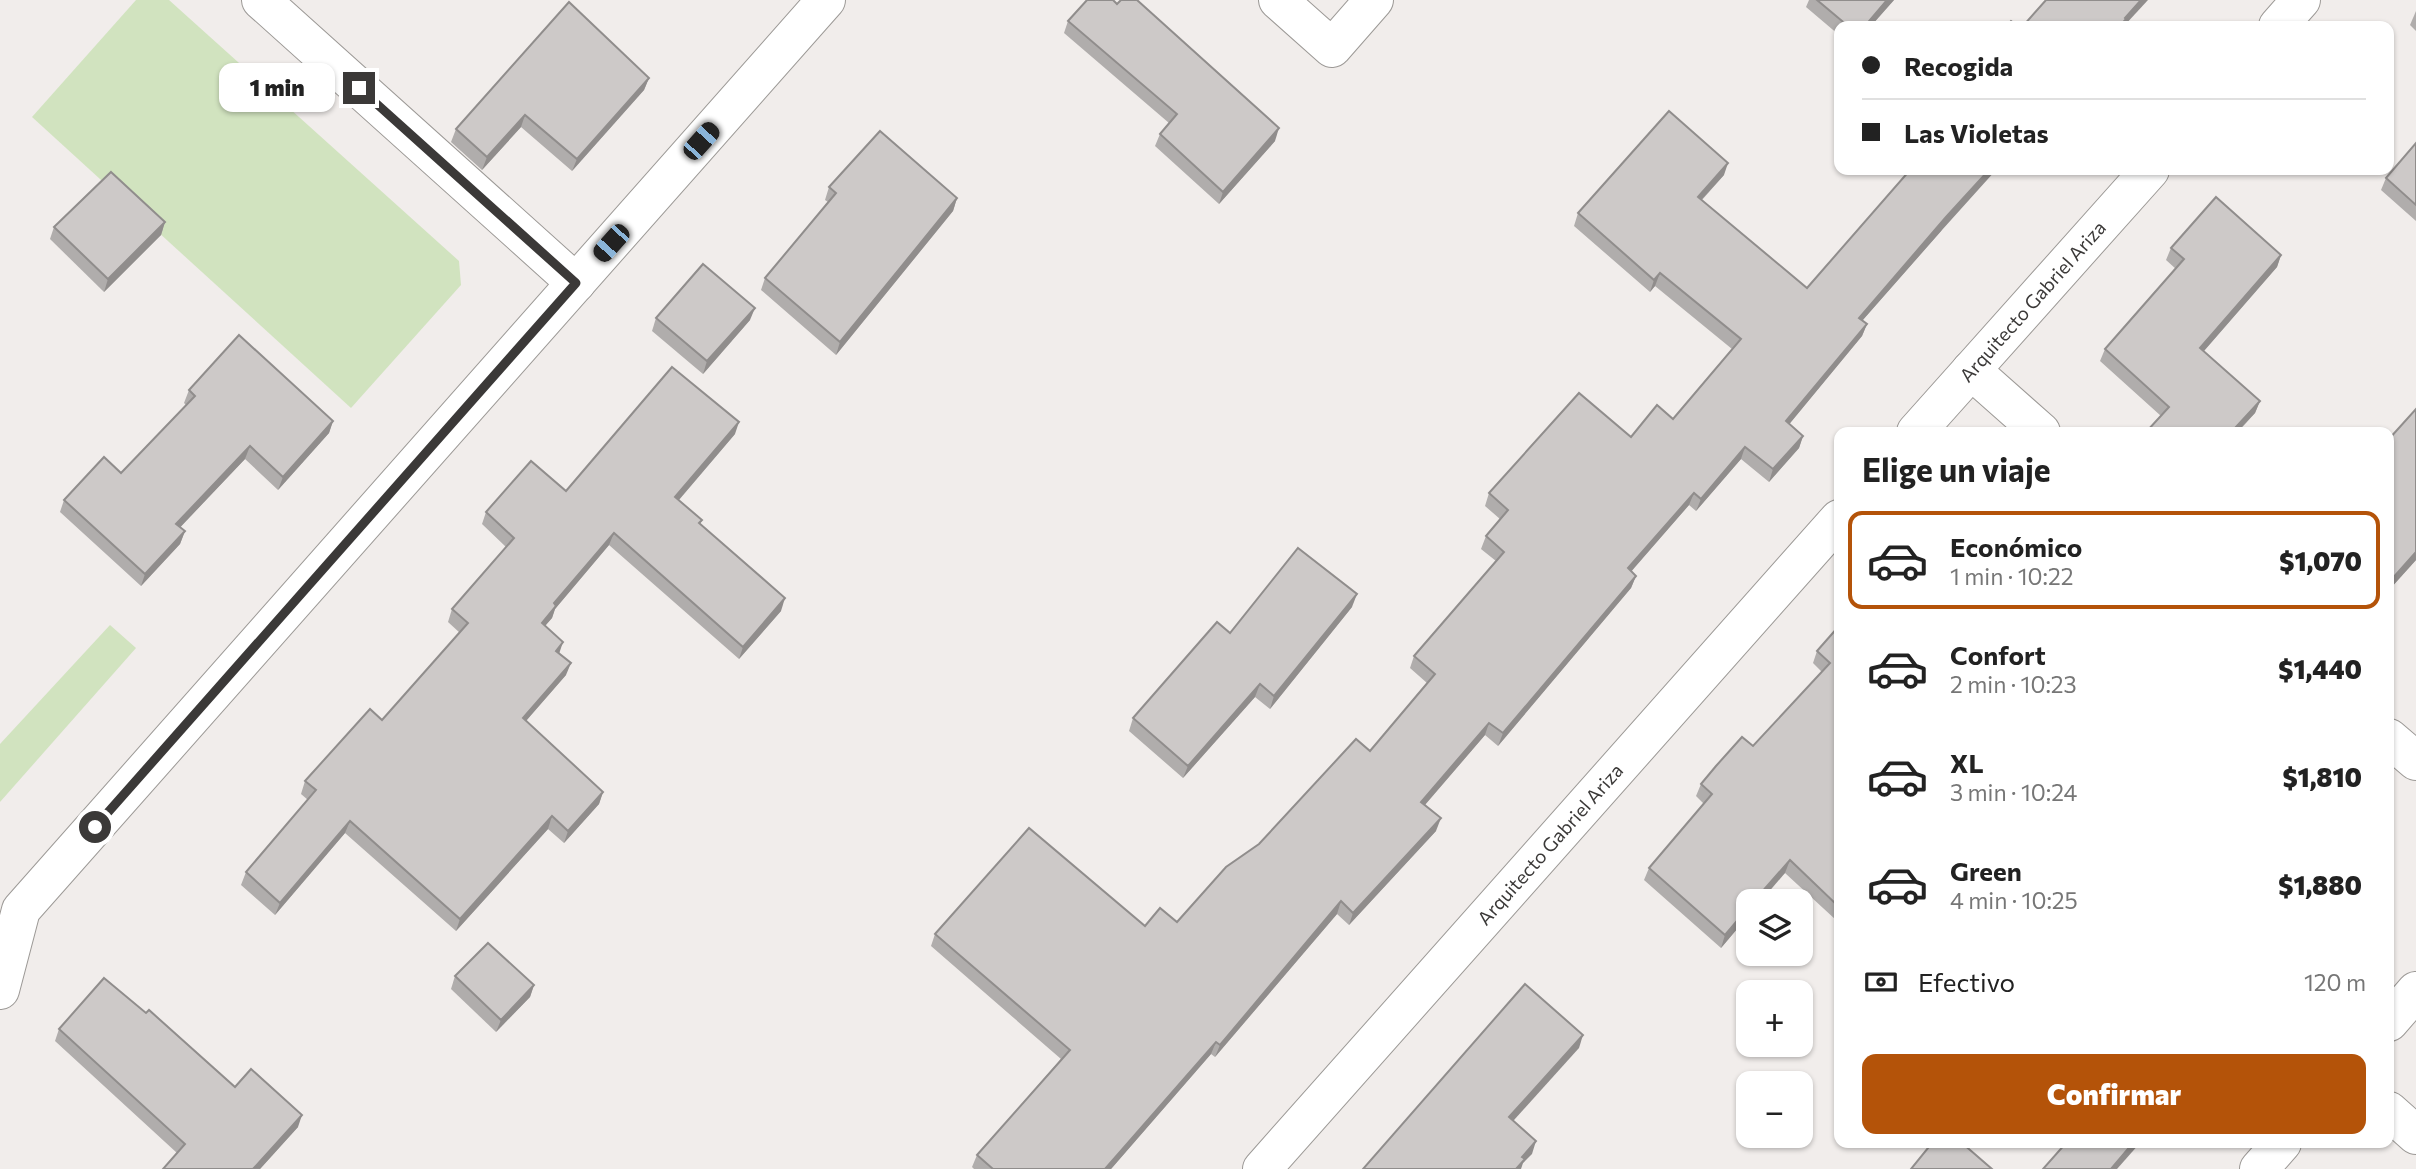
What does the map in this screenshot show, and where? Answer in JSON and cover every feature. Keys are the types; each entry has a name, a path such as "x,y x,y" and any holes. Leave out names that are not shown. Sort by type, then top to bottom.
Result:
{"street":[{"path":"261,0 576,283"},
{"path":"0,990 21,910 826,0"},
{"path":"1278,0 1332,48 1374,0"},
{"path":"2282,21 2301,0"},
{"name":"Arquitecto Gabriel Ariza","path":"1920,427 2146,175"},
{"path":"1971,370 2036,427"},
{"name":"Arquitecto Gabriel Ariza","path":"1262,1169 1834,525"},
{"path":"2394,741 2416,761"},
{"path":"2394,1016 2416,991"},
{"path":"2394,1115 2416,1135"},
{"path":"2259,1169 2278,1148"}],"green space":[{"path":"136,0 169,0 459,261 461,285 351,408 32,117"},
{"path":"110,625 136,648 0,802 0,744"}],"building":[{"path":"1087,0 1113,0 1117,4 1121,0 1137,0 1279,128 1223,192 1160,134 1177,114 1068,21"},
{"path":"1817,0 1887,0 1869,21 1842,21"},
{"path":"2046,0 2141,0 2124,21 2027,21"},
{"path":"569,2 649,78 577,159 525,115 487,157 456,129"},
{"path":"1669,111 1728,163 1698,197 1807,288 1906,175 1984,175 1859,318 1867,324 1786,421 1803,436 1773,469 1745,447 1701,499 1694,493 1628,568 1636,576 1503,733 1489,723 1421,802 1441,818 1353,913 1341,901 1220,1045 1216,1042 1105,1169 993,1169 977,1155 1070,1050 935,934 1029,828 1145,926 1160,908 1177,922 1226,867 1259,844 1356,739 1370,751 1435,674 1414,656 1504,552 1486,536 1508,510 1489,493 1579,393 1631,437 1657,405 1673,419 1741,339 1660,273 1654,280 1578,213"},
{"path":"880,131 957,198 840,342 765,278 836,193 829,187"},
{"path":"2416,143 2416,205 2386,178 2394,175 2394,169"},
{"path":"111,172 165,222 108,279 54,227"},
{"path":"2216,197 2281,255 2200,348 2260,401 2236,427 2151,427 2169,407 2105,349 2184,259 2171,248"},
{"path":"703,264 755,308 707,361 656,318"},
{"path":"239,335 333,421 283,477 250,446 176,524 185,531 145,574 64,500 104,457 121,473 195,396 189,390"},
{"path":"672,367 739,422 675,497 702,520 699,523 785,598 743,647 614,533 554,603 556,606 542,623 563,642 556,651 571,663 523,718 603,792 568,831 552,816 460,919 350,821 280,903 246,872 316,790 305,781 370,709 382,720 468,623 452,609 514,538 486,512 531,461 566,491"},
{"path":"2416,409 2416,552 2394,577 2394,433"},
{"path":"1298,548 1357,594 1274,696 1260,684 1188,766 1133,718 1217,622 1230,633"},
{"path":"1834,632 1834,902 1790,860 1765,889 1736,889 1736,922 1725,935 1649,868 1712,794 1701,784 1716,766 1742,737 1753,746 1830,663 1817,651"},
{"path":"488,943 534,985 501,1020 455,976"},
{"path":"104,978 146,1013 149,1010 235,1087 251,1069 302,1115 253,1169 163,1169 185,1144 59,1029"},
{"path":"1525,984 1583,1035 1509,1117 1536,1141 1522,1157 1525,1159 1516,1169 1363,1169"},
{"path":"1928,1148 1968,1148 1992,1169 1911,1169"},
{"path":"2062,1148 2129,1148 2111,1169 2043,1169"}],"route":[{"path":"95,827 576,283 359,88"}]}
